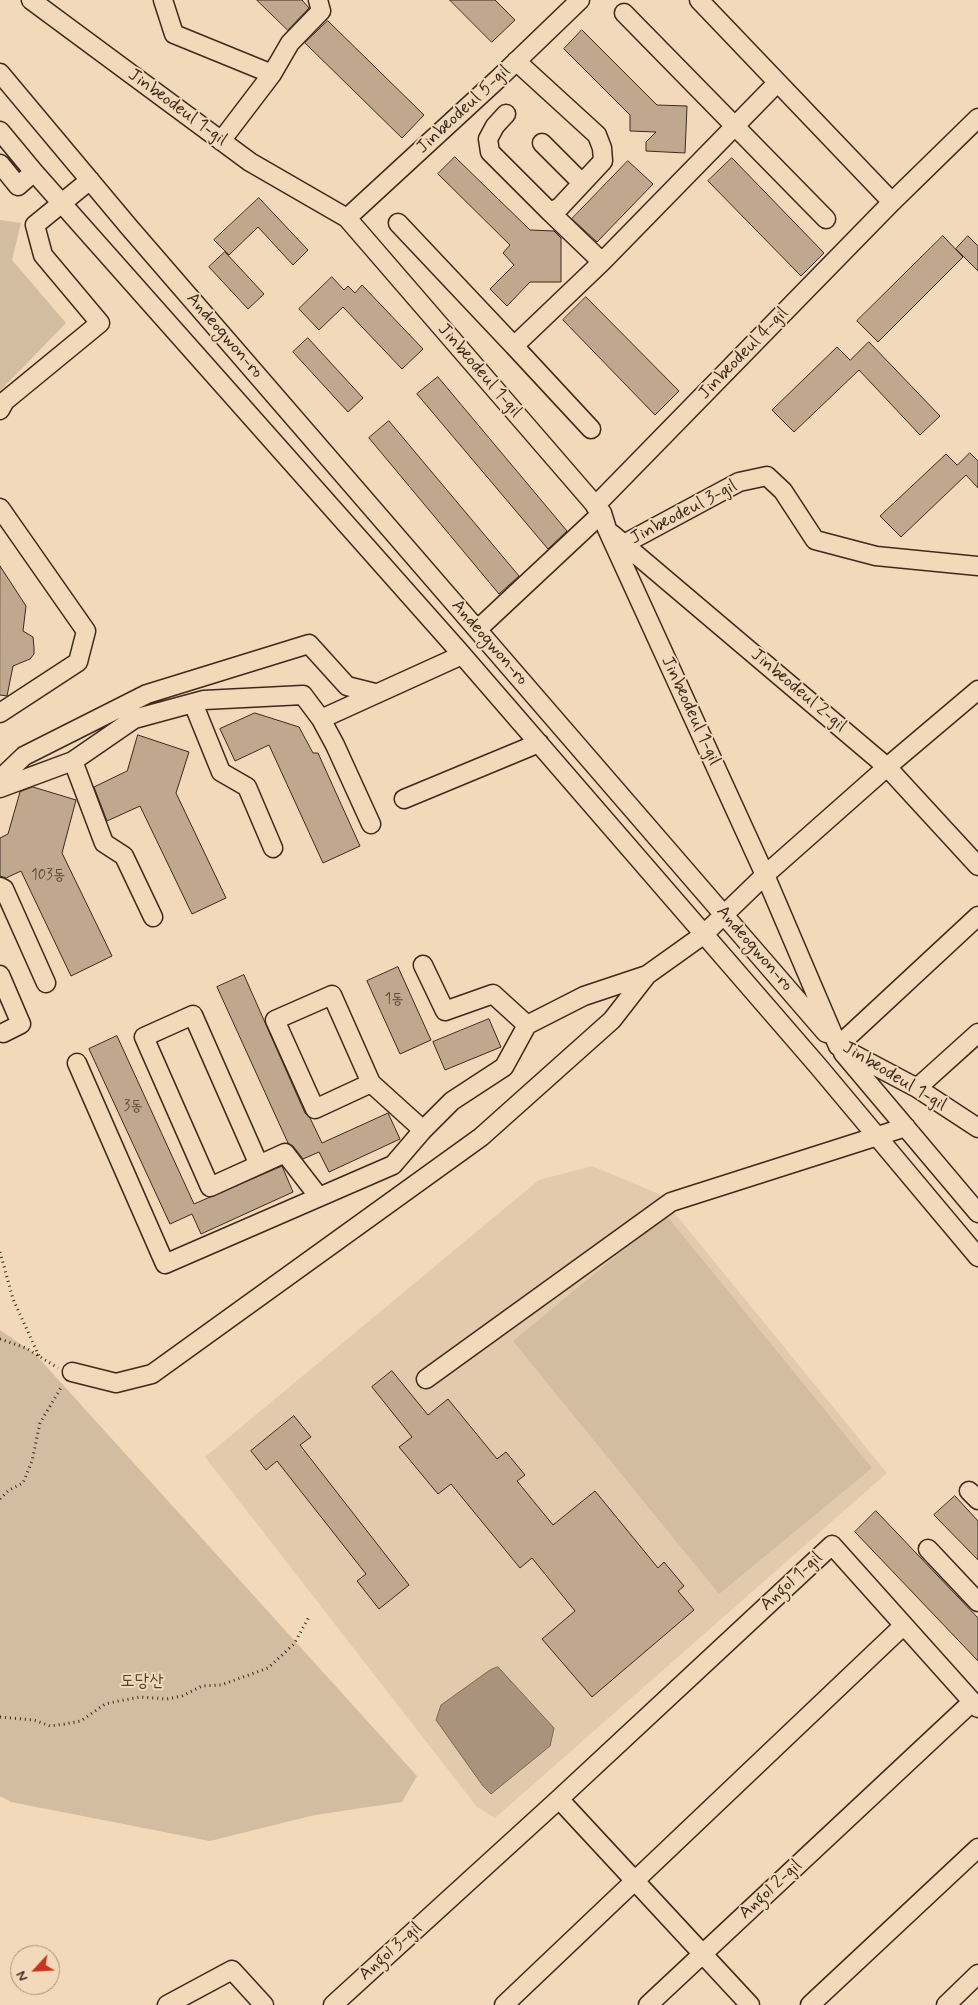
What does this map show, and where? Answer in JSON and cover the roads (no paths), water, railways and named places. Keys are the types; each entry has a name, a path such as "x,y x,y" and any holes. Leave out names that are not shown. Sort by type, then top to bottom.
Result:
{"street":[{"path":"163,0 174,34 272,74"},
{"path":"221,141 272,74 290,43 321,11 318,0"},
{"name":"Jinbeodeul 5-gil","path":"347,218 580,0"},
{"path":"699,0 776,83 892,202"},
{"name":"Jinbeodeul 1-gil","path":"35,1 250,162 347,218 601,516 765,875 838,1046 917,1088 978,1128"},
{"path":"624,13 826,219"},
{"path":"516,61 597,135 602,148 603,161 560,207 550,212"},
{"name":"Andeogwon-ro","path":"0,73 90,180 838,1046 978,1213"},
{"path":"514,346 602,262 776,83"},
{"path":"506,114 495,126 488,139 490,152 602,262"},
{"name":"Jinbeodeul 4-gil","path":"478,630 601,516 892,202 978,118"},
{"name":"Andeogwon-ro","path":"0,131 61,204 539,743 978,1257"},
{"path":"542,143 582,183"},
{"path":"0,164 18,186 34,172"},
{"path":"0,410 5,401 100,323 42,255 35,225 90,180"},
{"path":"398,223 591,429"},
{"name":"Jinbeodeul 3-gil","path":"624,544 739,482 767,476 783,491 815,540 876,556 978,566"},
{"path":"0,508 86,631 78,662 0,713"},
{"name":"Jinbeodeul 2-gil","path":"601,516 624,544 887,767 978,866"},
{"path":"0,779 24,756 147,694 309,644 347,686 375,693"},
{"path":"321,719 462,655"},
{"path":"72,1372 116,1383 152,1374 481,1137 612,1020 647,975 703,935 765,875 887,767 978,690"},
{"path":"0,788 73,762 134,719 204,700 303,695 321,719 335,745 370,824"},
{"path":"193,703 221,772 247,787 273,848"},
{"path":"404,799 539,743"},
{"path":"73,762 104,843 124,856 153,917"},
{"path":"0,887 4,889 46,983"},
{"path":"838,1046 978,916"},
{"path":"423,966 445,1011 493,994 527,1025"},
{"path":"0,975 20,1024 2,1033"},
{"path":"77,1063 165,1264 393,1165 423,1130 452,1101 504,1067 527,1025 584,996 647,975"},
{"path":"371,1083 316,1109 274,1020 332,994 371,1083 423,1130"},
{"path":"259,1165 193,1015 144,1037 210,1187 259,1165 285,1153 318,1197"},
{"path":"917,1088 978,1033"},
{"path":"426,1379 671,1202 906,1127"},
{"name":"Angol 1-gil","path":"559,1799 832,1546 975,1705 840,1826"},
{"path":"928,1549 978,1602"},
{"path":"504,2005 903,1626"},
{"path":"559,1799 750,2005"},
{"name":"Angol 3-gil","path":"333,2005 559,1799"},
{"name":"Angol 2-gil","path":"648,2005 840,1826"},
{"path":"810,2005 978,1848"},
{"path":"167,2005 232,1970 264,2005"},
{"path":"946,2005 976,1976"}],"park label":[{"name":"도당산","path":"142,1682"}]}
